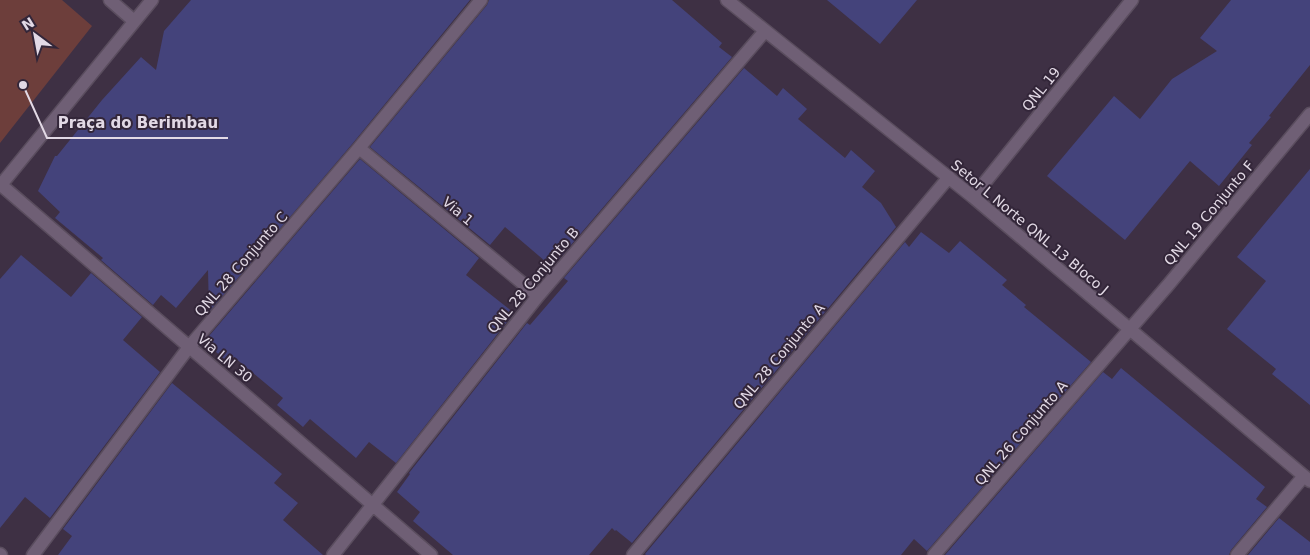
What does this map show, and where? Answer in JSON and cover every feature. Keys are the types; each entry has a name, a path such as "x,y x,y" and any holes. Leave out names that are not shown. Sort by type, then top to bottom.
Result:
{"street":[{"path":"110,0 134,21"},
{"path":"0,185 152,0"},
{"name":"QNL 28 Conjunto C","path":"33,555 189,347 359,148 481,0"},
{"name":"Setor L Norte QNL 13 Bloco J","path":"727,0 949,177 1307,479"},
{"name":"QNL 19","path":"972,197 1132,0"},
{"name":"QNL 28 Conjunto B","path":"333,555 538,296 765,31"},
{"name":"QNL 19 Conjunto F","path":"1129,329 1169,284 1310,114"},
{"name":"Via 1","path":"359,148 538,296"},
{"name":"QNL 28 Conjunto A","path":"633,555 949,177"},
{"name":"Via LN 30","path":"0,185 374,504 431,555"},
{"name":"QNL 26 Conjunto A","path":"934,555 1129,329"},
{"path":"1237,555 1307,479"}],"shaded area":[{"path":"0,0 62,0 92,26 0,143"}],"building":[{"path":"191,0 470,0 353,143 209,312 208,270 176,308 161,295 153,305 101,260 103,258 55,218 60,212 38,191 55,156 57,156 102,100 141,57 156,70 164,31"},
{"path":"489,0 672,0 722,43 719,47 732,57 552,267 505,227 490,245 370,147 487,5"},
{"path":"827,0 917,0 880,44"},
{"path":"1231,0 1310,0 1310,65 1269,116 1271,117 1249,143 1252,145 1219,186 1190,161 1125,240 1047,176 1114,96 1140,119 1172,79 1217,51 1200,38"},
{"path":"744,68 777,96 783,88 807,109 798,119 845,158 851,150 875,171 862,187 881,203 896,227 632,543 612,528 589,555 453,555 413,521 420,512 397,492 409,473 527,323 530,325 568,281 564,278"},
{"path":"360,159 479,258 466,275 514,313 396,463 369,442 356,458 310,419 303,427 277,405 283,398 234,357 229,363 209,346 209,336"},
{"path":"1310,169 1310,405 1272,374 1276,369 1227,329 1266,281 1237,257"},
{"path":"921,232 949,253 960,241 1007,280 1002,285 1026,305 1024,307 1091,362 927,551 914,539 901,555 646,555 905,242 909,247"},
{"path":"21,255 71,297 91,273 142,317 123,340 160,372 50,518 25,497 0,528 0,279"},
{"path":"1121,368 1265,487 1256,499 1267,507 1231,550 1229,555 945,555 1103,372 1112,379"},
{"path":"172,383 282,474 274,483 298,503 283,520 323,555 58,555 72,536 63,529"},
{"path":"1279,518 1310,542 1310,555 1248,555"}],"place":[{"name":"Praça do Berimbau","path":"23,85"}]}
